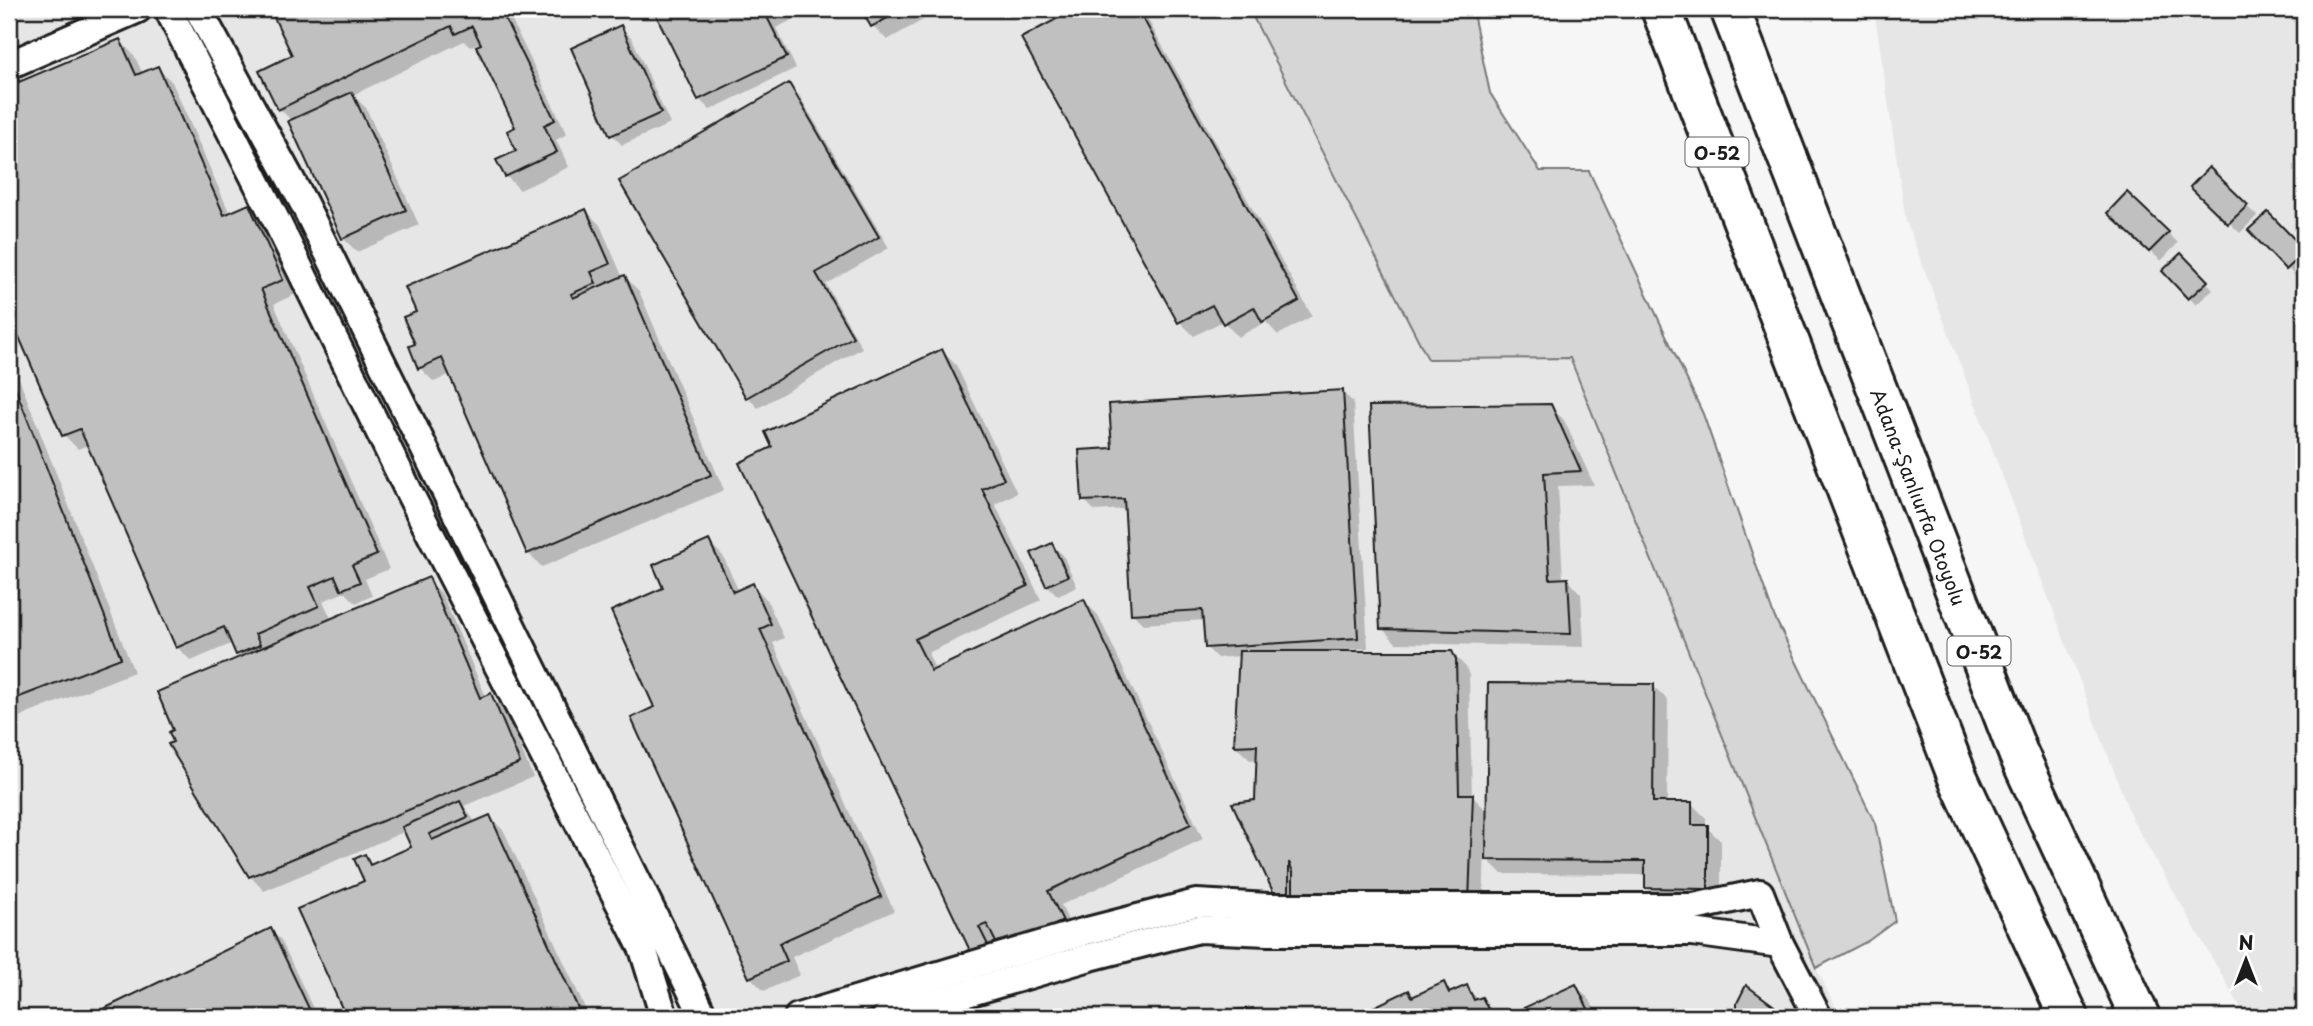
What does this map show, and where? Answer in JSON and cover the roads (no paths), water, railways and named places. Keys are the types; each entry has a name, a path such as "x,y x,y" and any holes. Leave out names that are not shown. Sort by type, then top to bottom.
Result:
{"highway":[{"name":"O-52","path":"1661,9 1958,778 2069,1017"},
{"name":"Adana-Şanlıurfa Otoyolu","path":"1730,9 2018,753 2140,1017"}],"street":[{"path":"9,65 138,9"},
{"path":"168,9 275,218 410,494 643,949 664,1017"},
{"path":"198,9 304,204 704,1017"},
{"path":"798,1017 1083,932 1196,903 1269,907 1694,907 1760,893 1780,944 1818,1017"},
{"path":"886,1017 1090,957 1199,929 1268,932 1692,932 1780,944"}]}
